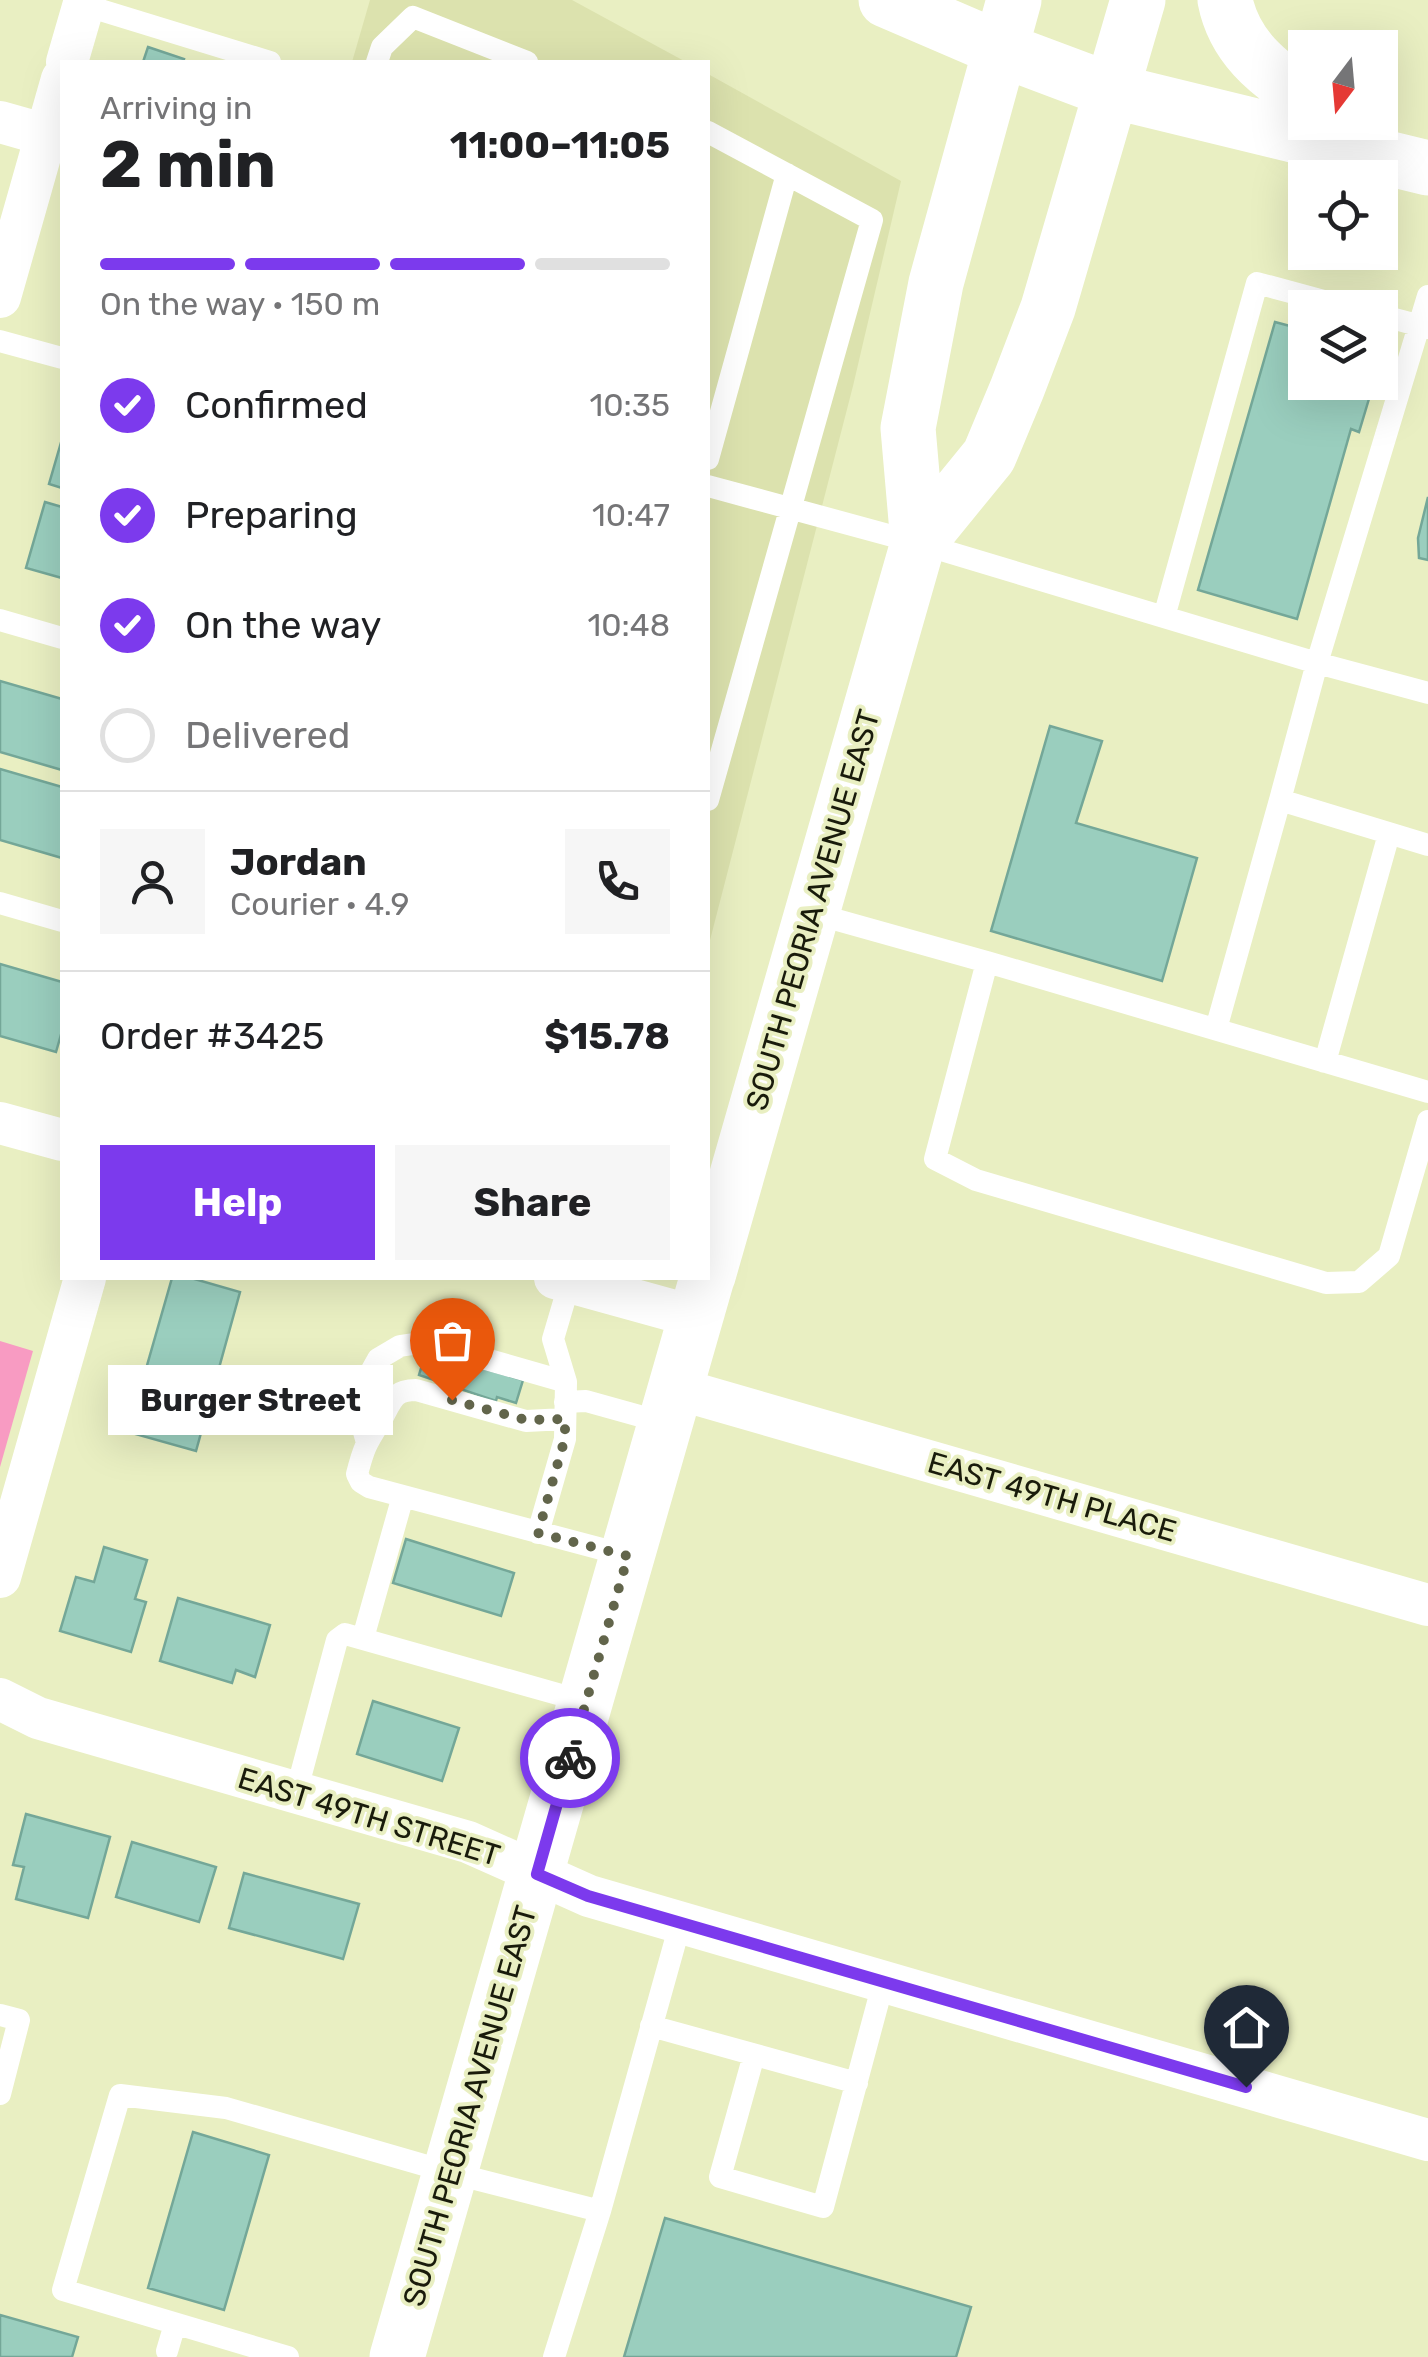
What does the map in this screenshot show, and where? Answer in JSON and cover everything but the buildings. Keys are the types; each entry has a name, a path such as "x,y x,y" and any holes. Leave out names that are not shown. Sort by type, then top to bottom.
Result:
{"main road":[{"path":"886,0 1006,24 1112,91 1422,166"},
{"name":"SOUTH PEORIA AVENUE EAST","path":"918,544 989,456 1048,308 1138,0"},
{"path":"1225,0 1242,45 1261,66 1288,85"},
{"name":"SOUTH PEORIA AVENUE EAST","path":"710,1269 918,544 908,428 936,283 1006,24"},
{"path":"1378,140 1422,166"},
{"name":"SOUTH PEORIA AVENUE EAST","path":"397,2357 704,1290"}],"street":[{"path":"68,60 84,3"},
{"path":"0,297 60,86"},
{"path":"0,122 46,135"},
{"path":"0,1123 60,1139"},
{"path":"0,1578 84,1280"},
{"path":"579,1280 704,1290"},
{"name":"EAST 49TH PLACE","path":"670,1406 1428,1605"},
{"name":"EAST 49TH STREET","path":"0,1699 38,1718 468,1842 588,1896 1428,2140"}],"lane":[{"path":"84,3 264,60"},
{"path":"378,60 382,47 413,17 522,60"},
{"path":"710,133 872,220 710,793"},
{"path":"710,452 787,174"},
{"path":"1164,617 1256,284 1288,292"},
{"path":"1216,1029 1317,662 1423,326 1428,296"},
{"path":"1398,320 1423,326"},
{"path":"0,341 60,357"},
{"path":"710,487 1428,694"},
{"path":"0,620 60,637"},
{"path":"1280,800 1428,845"},
{"path":"1325,1062 1390,834"},
{"path":"0,903 60,920"},
{"path":"812,913 1428,1092"},
{"path":"987,962 935,1159 976,1180 1326,1283 1359,1282 1388,1256 1428,1121"},
{"path":"538,1533 565,1438 565,1401 554,1338 566,1280"},
{"path":"366,1439 358,1411 378,1359 400,1346 426,1342 565,1401 670,1406"},
{"path":"565,1401 526,1420 404,1390 394,1394 366,1439 357,1474 361,1482 402,1496 628,1556"},
{"path":"363,1638 402,1496"},
{"path":"296,1792 338,1640 344,1634 586,1702"},
{"path":"554,2357 600,2211 680,1922"},
{"path":"754,2054 720,2177 823,2207 884,1980"},
{"path":"0,2015 19,2020 0,2094"},
{"path":"651,2026 856,2083"},
{"path":"278,2356 63,2290 120,2095 226,2108 600,2211"},
{"path":"174,2324 174,2355"}],"shaded area":[{"path":"370,0 572,0 682,60 353,60"},
{"path":"710,75 901,181 853,386 710,940"},
{"path":"0,1341 33,1351 0,1467"}],"way so far":[{"path":"452,1400 526,1420 565,1419 565,1438 538,1533 628,1556 570,1758"}],"place":[{"name":"Burger Street","path":"452,1400"}],"route":[{"path":"570,1758 537,1874 588,1896 1246,2087"}]}
